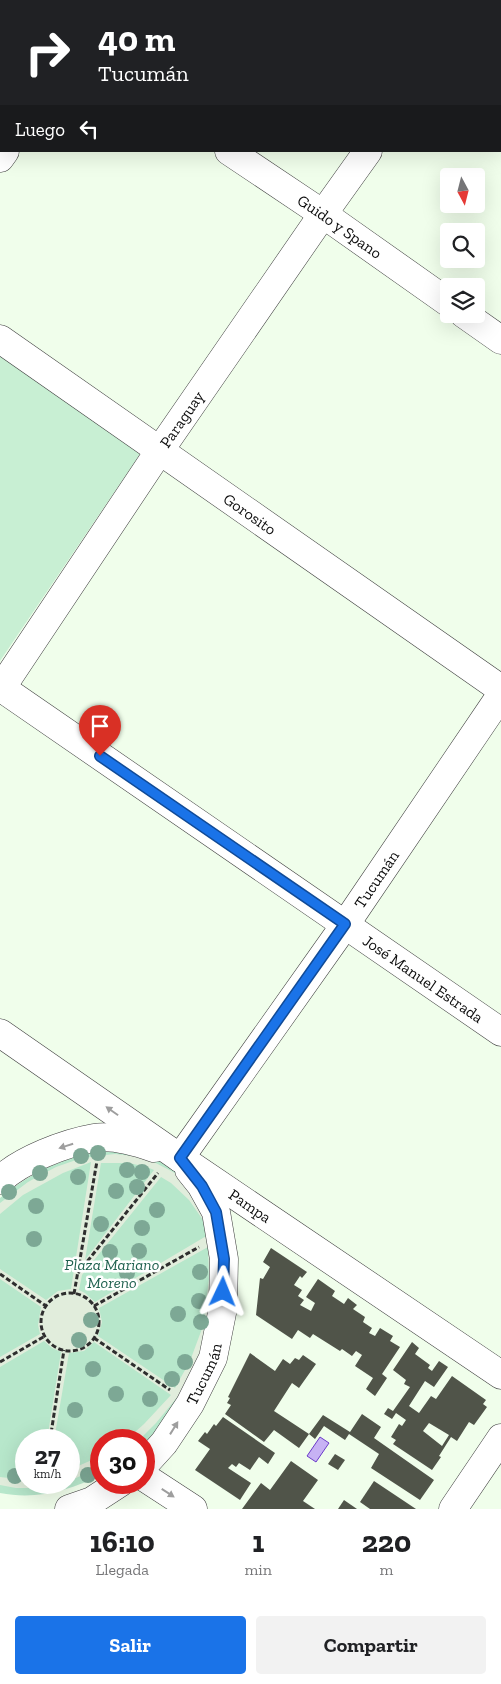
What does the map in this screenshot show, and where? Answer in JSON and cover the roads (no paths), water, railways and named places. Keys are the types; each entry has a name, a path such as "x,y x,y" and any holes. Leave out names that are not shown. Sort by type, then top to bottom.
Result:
{"street":[{"name":"Guido y Spano","path":"230,152 323,214 440,297"},
{"name":"Paraguay","path":"0,689 160,450 367,152"},
{"path":"477,323 501,340"},
{"name":"Gorosito","path":"0,339 501,689"},
{"name":"José Manuel Estrada","path":"0,689 501,1032"},
{"name":"Tucumán","path":"155,1453 164,1444 190,1404 213,1358 223,1308 224,1259 216,1212 202,1186 170,1164 345,924 501,695"},
{"name":"Pampa","path":"0,1033 170,1164 501,1375"},
{"path":"0,1180 8,1173 41,1154 95,1138 132,1140 170,1164"},
{"path":"453,1509 501,1438"},
{"path":"155,1484 193,1509"},
{"path":"69,1509 92,1501 103,1494"}],"park label":[{"name":"Plaza Mariano Moreno","path":"112,1273"}]}
